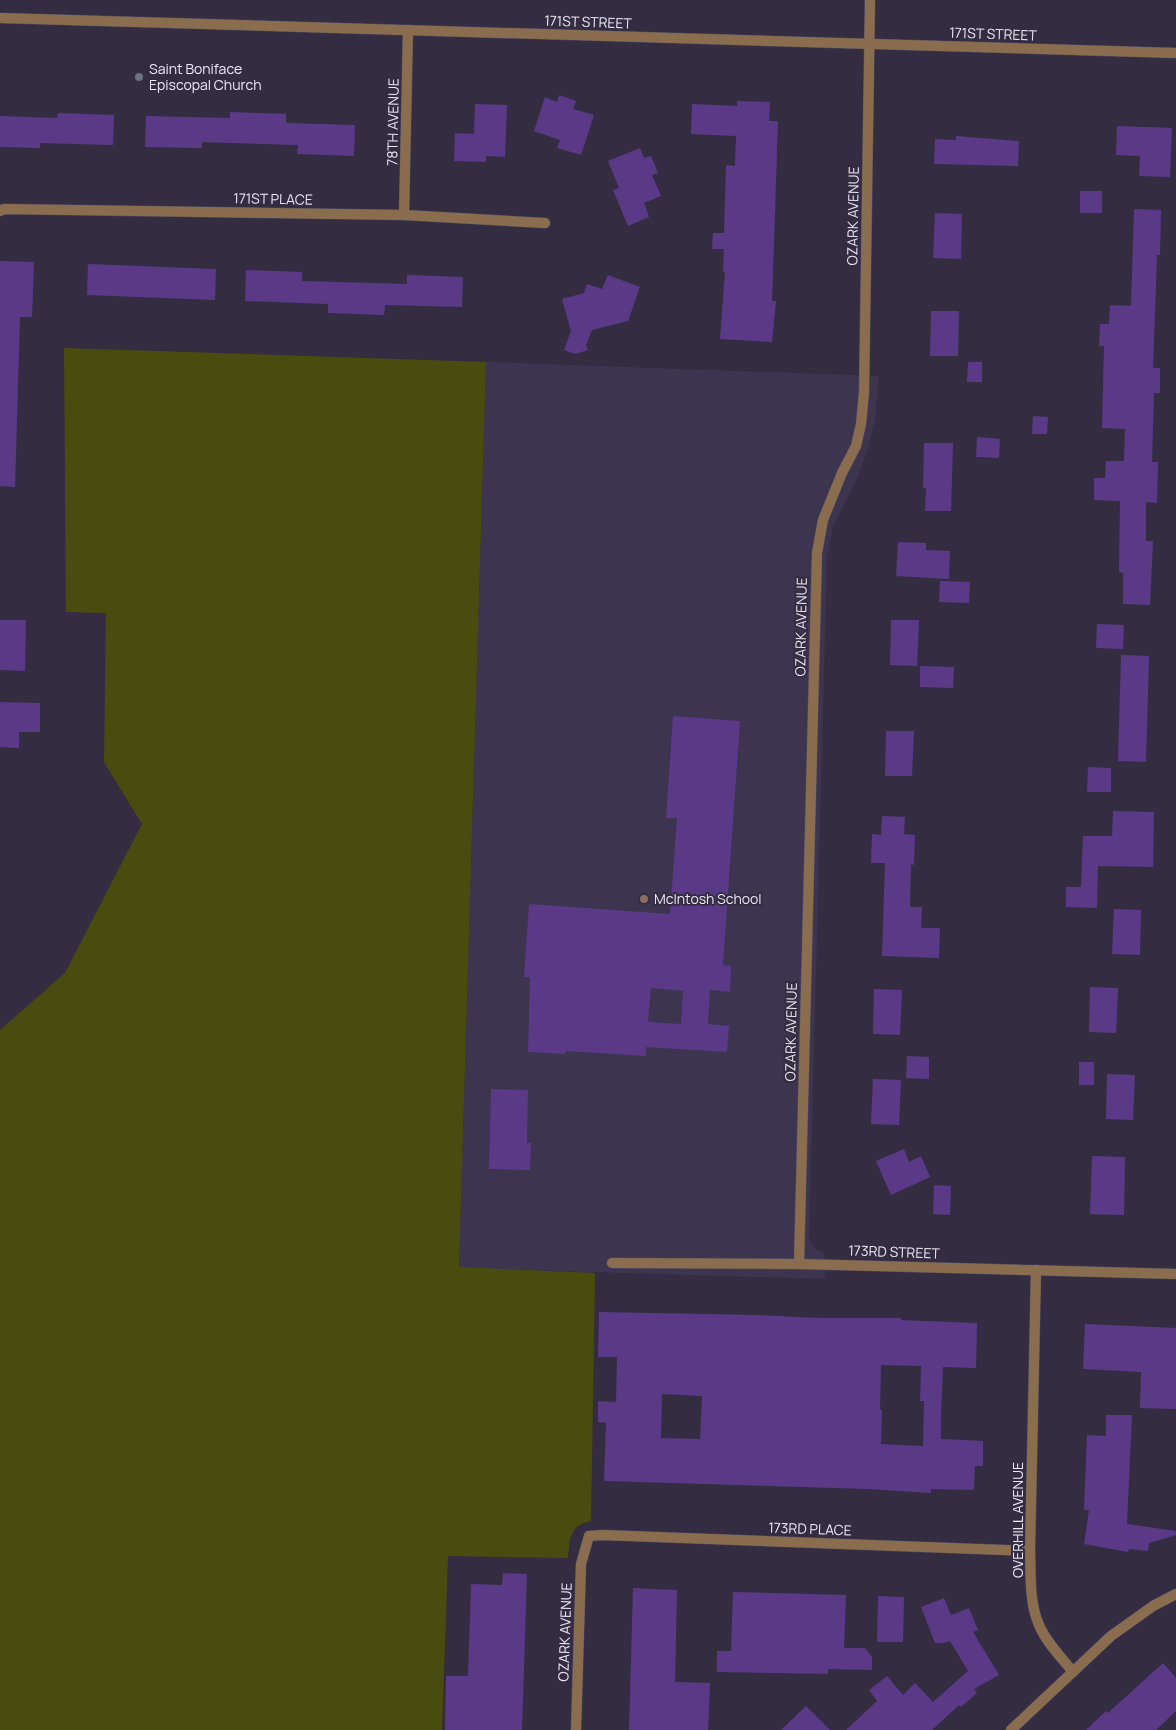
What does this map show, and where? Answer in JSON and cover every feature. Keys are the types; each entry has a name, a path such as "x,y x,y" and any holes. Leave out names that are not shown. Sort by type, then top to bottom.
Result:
{"street":[{"name":"OZARK AVENUE","path":"799,1264 817,553 822,520 838,481 856,446 862,424 870,0"},
{"name":"171ST STREET","path":"0,18 1176,53"},
{"name":"78TH AVENUE","path":"404,215 408,30"},
{"name":"171ST PLACE","path":"0,211 4,209 404,215 546,223"},
{"name":"173RD STREET","path":"612,1262 799,1264 1176,1274"},
{"name":"OVERHILL AVENUE","path":"1036,1270 1030,1551 1034,1609 1038,1624 1073,1672"},
{"name":"OZARK AVENUE","path":"576,1730 581,1564 589,1536"},
{"name":"173RD PLACE","path":"589,1536 1030,1551"},
{"path":"1011,1730 1111,1636 1153,1606 1176,1594"}],"shaded area":[{"path":"64,348 486,362 459,1267 595,1273 591,1521 575,1529 570,1539 568,1558 448,1556 442,1730 0,1730 0,1030 65,973 142,824 104,762 106,613 66,612"},
{"name":"McIntosh School","path":"486,362 879,376 875,420 867,451 856,482 833,526 827,558 809,1239 814,1248 824,1253 825,1279 459,1268"}],"building":[{"path":"559,95 576,101 573,109 594,115 581,155 557,148 560,140 534,131 545,97 557,102"},
{"path":"737,101 770,102 769,121 778,121 772,301 776,301 772,342 720,339 725,272 723,272 724,249 712,249 713,233 724,233 726,165 735,166 736,136 691,134 692,104 737,106"},
{"path":"475,104 507,105 505,157 486,156 486,162 454,161 455,133 474,134"},
{"path":"230,112 286,114 286,123 355,125 354,156 297,154 298,145 202,142 202,148 145,147 146,116 230,118"},
{"path":"58,113 114,115 113,145 40,143 40,148 0,147 0,116 57,118"},
{"path":"1117,126 1172,128 1170,177 1139,176 1140,156 1116,155"},
{"path":"956,136 1019,141 1018,166 934,164 935,139 956,140"},
{"path":"640,148 644,158 651,156 658,173 652,175 661,196 644,203 649,217 628,226 613,190 619,188 608,161"},
{"path":"1080,191 1102,191 1102,213 1080,213"},
{"path":"1134,209 1161,210 1160,255 1157,255 1153,368 1160,368 1160,393 1154,393 1152,462 1158,462 1157,503 1146,502 1146,541 1153,541 1150,605 1123,604 1123,573 1119,572 1120,501 1094,500 1094,478 1105,478 1106,461 1124,461 1125,429 1102,428 1104,346 1099,346 1100,324 1109,324 1110,305 1131,306"},
{"path":"935,213 962,214 961,259 933,258"},
{"path":"0,261 34,262 32,317 20,317 15,487 0,486"},
{"path":"88,264 216,269 215,300 87,295"},
{"path":"246,270 302,272 302,281 407,284 407,275 463,277 462,307 385,305 384,315 328,313 328,304 245,301"},
{"path":"608,275 640,287 628,321 592,330 586,345 588,350 575,354 564,350 571,331 562,299 584,293 587,284 602,289"},
{"path":"931,311 959,311 958,356 930,356"},
{"path":"968,362 982,362 982,382 967,382"},
{"path":"1033,416 1048,417 1047,434 1032,434"},
{"path":"977,437 1000,439 999,458 976,457"},
{"path":"924,443 953,443 951,511 925,511 926,488 923,488"},
{"path":"898,542 926,543 926,550 950,551 949,579 896,576"},
{"path":"940,581 970,582 969,603 939,602"},
{"path":"0,620 26,620 25,671 0,670"},
{"path":"891,620 919,620 917,666 890,665"},
{"path":"1097,624 1124,625 1123,649 1096,648"},
{"path":"1121,655 1149,656 1146,762 1118,761"},
{"path":"920,666 954,667 953,688 920,687"},
{"path":"0,702 40,703 40,732 19,732 19,748 0,747"},
{"path":"673,716 740,721 723,965 731,966 730,992 710,990 708,1024 729,1026 727,1052 646,1047 646,1056 566,1051 565,1054 528,1052 530,977 524,977 529,904 670,914 677,818 666,818","holes":["651,988 683,991 681,1024 648,1022"]},
{"path":"886,731 914,731 912,776 885,776"},
{"path":"1088,767 1111,768 1111,792 1087,792"},
{"path":"1113,811 1154,812 1153,867 1098,866 1097,908 1066,907 1066,887 1081,887 1083,836 1112,836"},
{"path":"882,816 905,817 904,834 915,835 914,865 911,864 910,907 922,907 921,928 940,928 939,958 882,956 885,863 871,863 872,834 881,835"},
{"path":"1114,909 1141,910 1140,955 1112,954"},
{"path":"1090,987 1118,988 1116,1033 1089,1032"},
{"path":"874,989 902,990 900,1035 873,1034"},
{"path":"907,1056 929,1057 929,1079 906,1078"},
{"path":"1079,1062 1094,1062 1094,1085 1079,1085"},
{"path":"1107,1074 1135,1075 1133,1120 1106,1119"},
{"path":"873,1079 901,1080 899,1125 871,1124"},
{"path":"491,1089 528,1090 527,1143 531,1143 530,1170 489,1169"},
{"path":"904,1149 909,1162 921,1156 930,1177 891,1195 876,1161"},
{"path":"1092,1156 1125,1157 1124,1215 1090,1214"},
{"path":"934,1185 951,1186 950,1215 933,1214"},
{"path":"599,1312 819,1318 901,1318 901,1320 977,1323 976,1368 943,1367 941,1439 983,1441 983,1466 975,1466 974,1490 931,1489 931,1493 868,1489 604,1481 606,1423 598,1422 598,1401 616,1402 617,1357 598,1357","holes":["881,1365 921,1366 920,1401 924,1401 923,1446 881,1444","662,1394 702,1396 700,1439 661,1438"]},
{"path":"1085,1324 1176,1328 1176,1409 1140,1408 1141,1372 1083,1369"},
{"path":"1106,1415 1132,1415 1127,1524 1176,1531 1176,1535 1149,1543 1148,1551 1129,1549 1128,1552 1084,1544 1089,1510 1084,1510 1087,1435 1106,1436"},
{"path":"503,1573 527,1574 522,1730 445,1730 446,1676 468,1676 471,1584 502,1585"},
{"path":"633,1588 677,1590 675,1682 710,1683 708,1730 629,1730"},
{"path":"733,1592 846,1595 844,1648 865,1648 872,1657 872,1670 828,1669 828,1674 717,1672 717,1651 731,1651"},
{"path":"878,1596 904,1597 903,1642 877,1642"},
{"path":"944,1598 951,1615 969,1608 978,1630 973,1632 999,1675 974,1689 977,1693 961,1707 959,1705 932,1730 846,1730 877,1701 869,1690 887,1676 903,1695 915,1683 933,1702 968,1671 950,1641 935,1643 921,1607"},
{"path":"1163,1663 1176,1678 1176,1711 1156,1730 1086,1730 1106,1711 1108,1713"},
{"path":"806,1706 830,1730 781,1730"}],"place":[{"name":"Saint Boniface Episcopal Church","path":"139,77"},
{"name":"McIntosh School","path":"644,899"}]}
